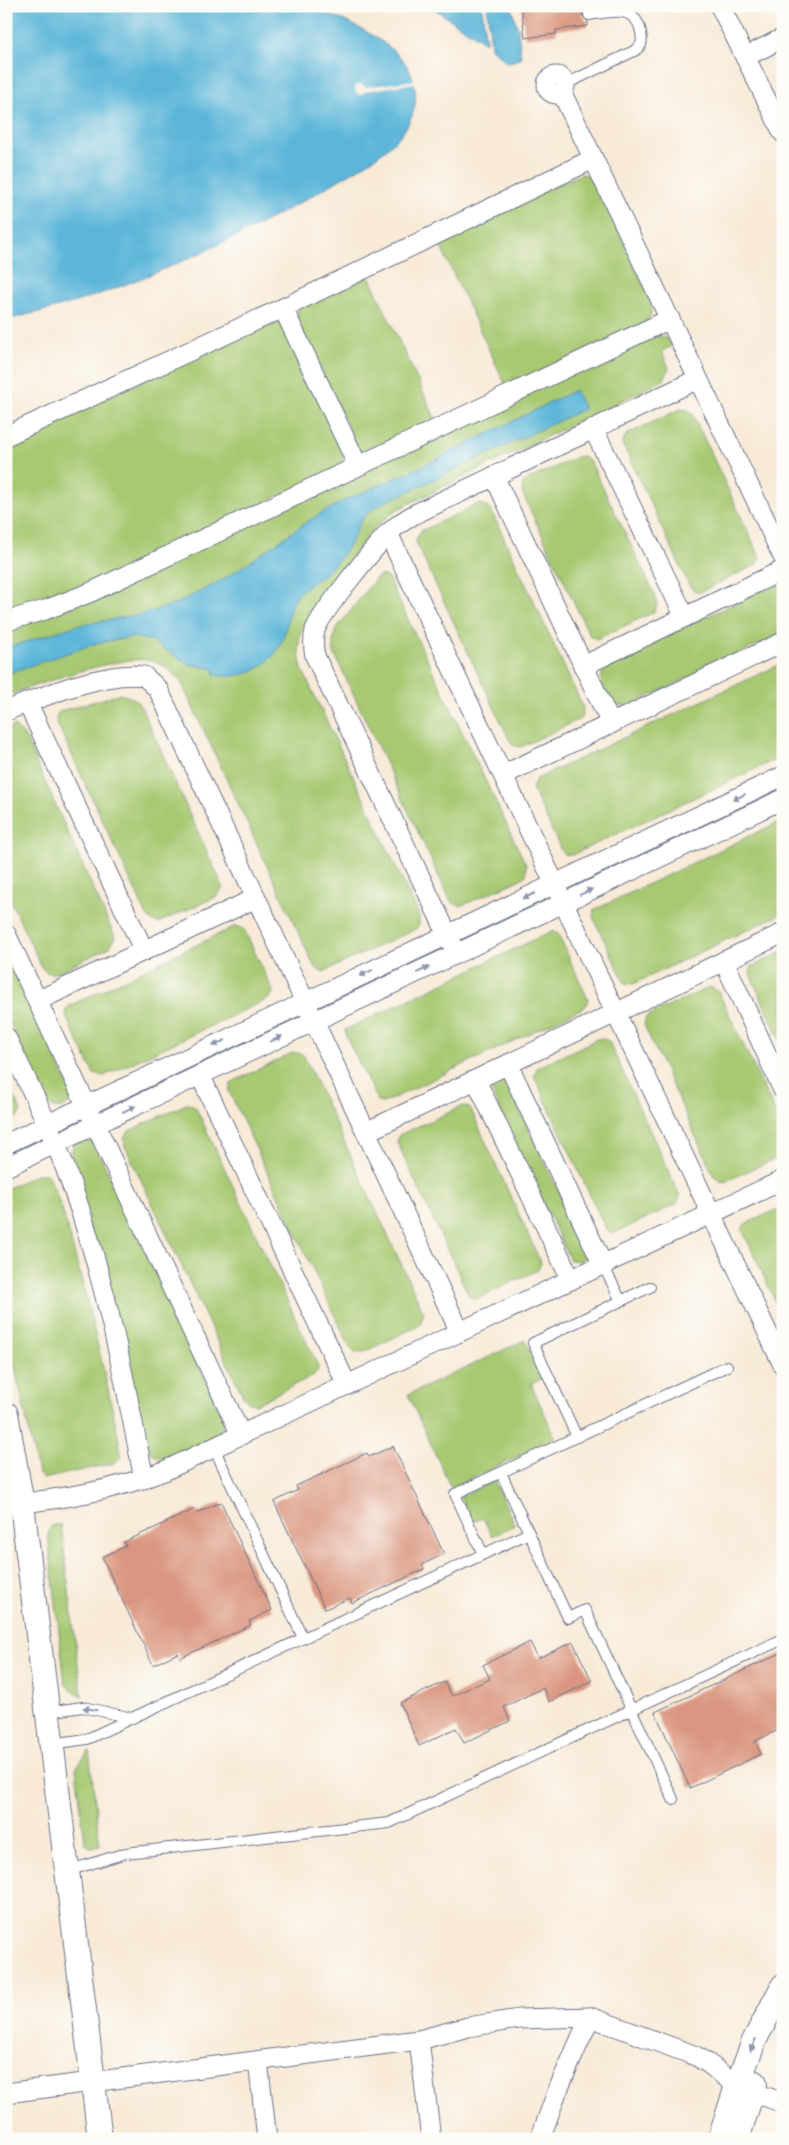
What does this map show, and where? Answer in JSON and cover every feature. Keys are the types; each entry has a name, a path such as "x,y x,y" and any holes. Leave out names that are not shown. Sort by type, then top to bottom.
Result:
{"street":[{"path":"720,6 783,134"},
{"path":"745,57 783,38"},
{"path":"564,88 593,159 783,557"},
{"path":"6,436 284,308 593,159"},
{"path":"284,308 358,466"},
{"path":"6,620 46,610 89,593 670,319"},
{"path":"457,954 316,656 313,647 316,628 320,620 388,533 414,514 698,379"},
{"path":"594,430 684,617"},
{"path":"494,476 611,724"},
{"path":"388,533 783,1365"},
{"path":"583,666 783,570"},
{"path":"503,775 783,642"},
{"path":"6,710 109,678 139,675 150,680 158,689 460,1332"},
{"path":"27,702 144,951"},
{"path":"6,1144 783,776"},
{"path":"6,1167 783,799"},
{"path":"37,1001 256,898"},
{"path":"366,1132 783,933"},
{"path":"6,934 241,1435"},
{"path":"724,961 783,1090"},
{"path":"6,1037 56,1144 73,1189 101,1282 127,1391 144,1479"},
{"path":"508,1064 603,1265"},
{"path":"200,1075 347,1385"},
{"path":"476,1080 571,1280"},
{"path":"14,1504 82,1495 144,1479 214,1448 783,1180"},
{"path":"6,1414 14,1504 47,1712 100,2139"},
{"path":"737,2139 744,2089 754,2041 783,1986"},
{"path":"6,2094 93,2081 418,2040 468,2027 519,2019 590,2017 696,2056 744,2089 783,2103"},
{"path":"540,2139 557,2092 590,2017"},
{"path":"720,2139 744,2089 783,2022"},
{"path":"418,2040 431,2139"},
{"path":"258,2061 267,2139"}],"lane":[{"path":"564,88 636,50 641,44 640,28 633,15 619,12 588,15"},
{"path":"603,1265 621,1301"},
{"path":"577,1437 533,1343 650,1287"},
{"path":"483,1554 455,1494 727,1366"},
{"path":"214,1448 303,1638"},
{"path":"501,1473 568,1618 585,1610 673,1799"},
{"path":"51,1744 87,1739 529,1533"},
{"path":"66,1871 126,1853 389,1823 783,1639"},
{"path":"47,1712 84,1707 132,1718"}],"green space":[{"path":"581,174 592,176 650,298 651,314 645,323 507,388 438,241"},
{"path":"368,274 437,422 369,453 359,450 296,318 299,308"},
{"path":"273,320 282,323 344,454 342,465 93,586 15,610 10,607 6,598 6,444"},
{"path":"655,335 666,338 672,346 662,351 669,368 664,380 396,510 374,529 309,613 303,627 299,647 302,669 419,915 419,926 416,929 323,972 315,968 181,682 171,671 155,661 136,660 99,666 6,696 6,628"},
{"path":"680,409 688,410 692,413 760,557 758,564 700,592 696,592 690,587 622,443 626,435"},
{"path":"582,456 590,461 654,593 657,605 654,612 597,639 590,636 522,490 527,480"},
{"path":"478,504 482,504 491,510 583,707 580,719 521,747 514,746 510,741 417,545 416,539 421,531"},
{"path":"382,575 388,578 526,865 526,875 523,878 461,906 450,900 334,653 333,641 337,628 376,578"},
{"path":"771,586 783,587 783,633 629,706 615,705 606,696 601,679 602,673 609,663"},
{"path":"783,663 783,756 572,855 562,852 532,788 536,779"},
{"path":"120,694 135,699 141,707 222,885 218,896 158,923 153,922 147,916 56,721 57,714 60,711"},
{"path":"15,726 24,735 115,937 110,947 56,973 48,973 42,968 6,891 6,729"},
{"path":"783,820 783,913 633,984 625,983 593,917 594,910"},
{"path":"236,926 245,931 272,989 273,993 270,998 104,1076 94,1074 66,1017 66,1009"},
{"path":"552,931 558,934 587,997 588,1000 585,1007 383,1103 378,1102 346,1036 345,1030"},
{"path":"783,952 783,1046 750,974 752,966"},
{"path":"6,954 71,1091 71,1101 63,1108 53,1108 48,1103 6,1015"},
{"path":"710,987 718,991 783,1129 783,1155 724,1182 714,1176 644,1025 646,1017"},
{"path":"272,1027 274,1032 125,1103 123,1098"},
{"path":"604,1038 609,1042 680,1196 677,1204 615,1233 610,1233 605,1227 534,1076 537,1068 597,1039"},
{"path":"292,1053 299,1053 304,1056 424,1313 420,1325 362,1353 355,1353 350,1348 229,1091 234,1081"},
{"path":"6,1078 21,1111 18,1117 6,1122"},
{"path":"498,1078 505,1080 586,1249 586,1256 581,1261 570,1260 490,1088 491,1081"},
{"path":"186,1104 193,1105 196,1108 318,1366 318,1370 314,1375 256,1404 249,1403 244,1398 125,1146 124,1137 129,1131"},
{"path":"463,1106 471,1110 541,1263 538,1270 476,1299 469,1296 397,1142 399,1135"},
{"path":"83,1140 94,1143 222,1415 223,1426 218,1434 202,1443 172,1455 159,1457 152,1454 147,1447 71,1159 73,1145"},
{"path":"37,1174 46,1174 54,1188 64,1217 100,1354 121,1454 120,1458 114,1463 43,1479 38,1473 6,1326 6,1189"},
{"path":"783,1207 783,1318 742,1229 745,1224"},
{"path":"525,1340 543,1378 531,1384 556,1439 451,1488 408,1395"},
{"path":"494,1481 515,1525 492,1536 483,1518 473,1522 460,1497"},
{"path":"52,1525 61,1525 82,1697 65,1684 48,1534"},
{"path":"89,1750 100,1845 90,1847 85,1843 76,1768"}],"water":[{"path":"6,6 299,6 326,14 364,30 397,54 410,71 414,81 415,102 413,112 403,132 387,149 327,187 266,221 173,265 109,291 76,302 6,320"},
{"path":"430,6 482,6 486,43"},
{"path":"487,6 511,6 518,29 521,58 508,63 491,48"},
{"path":"575,390 584,409 386,502 369,512 362,520 350,544 336,563 322,576 303,589 296,597 290,609 281,643 276,652 262,666 253,671 235,676 215,675 214,669 189,664 151,641 134,637 97,643 6,674 6,648 78,625 139,615 178,603 226,578 311,519 345,500 421,467"}],"pier":[{"path":"415,80 415,83 366,91 361,95 356,93 355,87 360,84 366,87"}],"building":[{"path":"521,6 586,6 582,15 588,22 588,26 556,30 556,34 525,38"},
{"path":"393,1446 444,1554 422,1565 424,1569 352,1603 350,1598 325,1609 274,1502 298,1490 296,1486 367,1453 369,1457"},
{"path":"221,1502 272,1610 249,1621 251,1625 180,1658 178,1653 153,1665 102,1557 126,1546 124,1542 195,1509 197,1513"},
{"path":"530,1642 538,1658 573,1642 592,1681 549,1702 543,1688 504,1707 510,1721 464,1743 456,1728 419,1746 400,1703 444,1682 452,1696 490,1679 483,1665"},
{"path":"783,1652 783,1728 755,1741 761,1754 690,1788 655,1712"}]}
